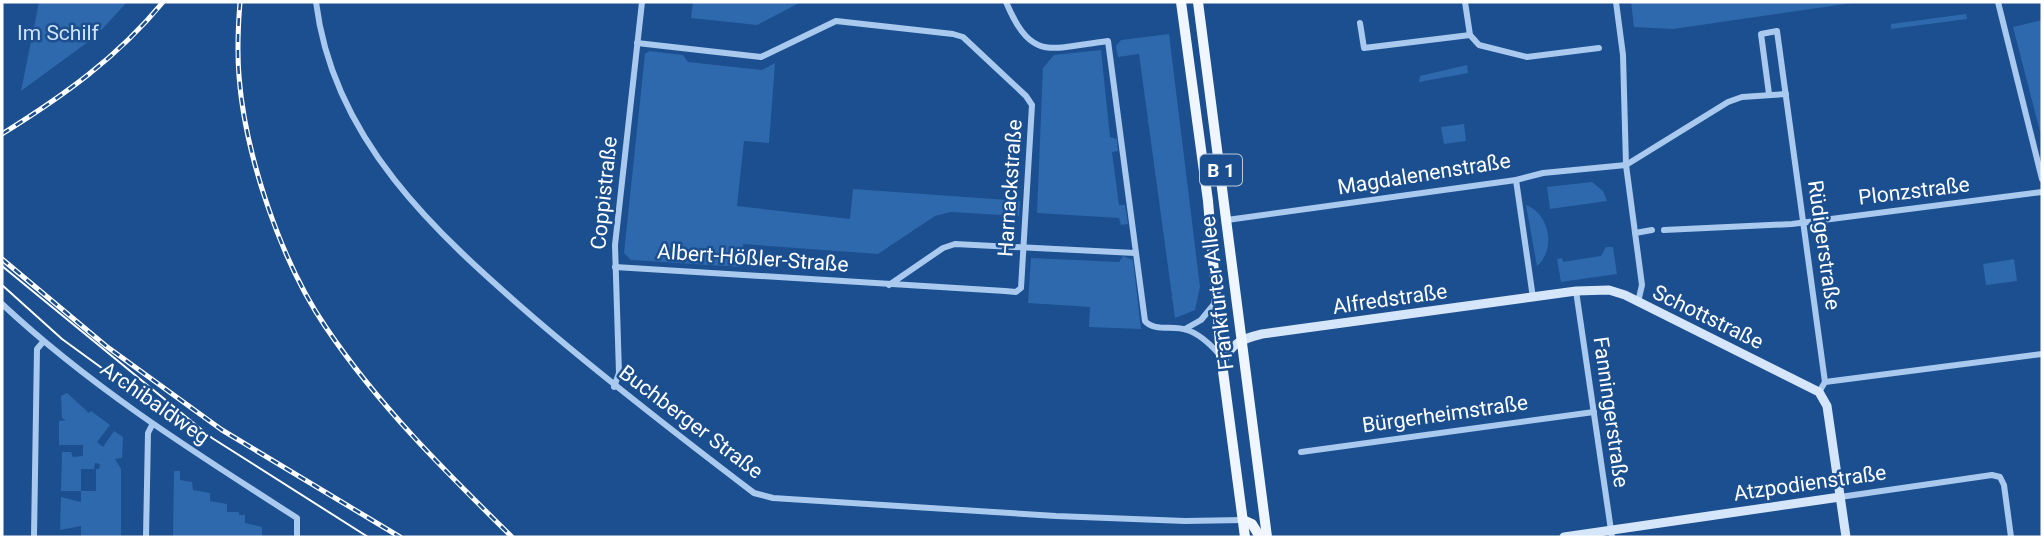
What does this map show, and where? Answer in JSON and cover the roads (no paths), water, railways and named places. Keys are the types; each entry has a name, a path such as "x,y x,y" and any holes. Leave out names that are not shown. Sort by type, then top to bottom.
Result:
{"main road":[{"name":"Frankfurter Allee","path":"1181,2 1212,239 1221,360 1245,537"},
{"name":"Frankfurter Allee","path":"1198,2 1268,537"},
{"path":"1243,520 1263,505"},
{"path":"1243,520 1251,537"},
{"path":"1243,520 1252,524 1260,537"}],"street":[{"name":"Buchberger Straße","path":"316,2 326,48 340,89 366,141 394,181 454,248 614,387 764,497 1185,522 1243,520"},
{"name":"Coppistraße","path":"614,387 619,373 615,267 642,2"},
{"name":"Frankfurter Allee","path":"1006,2 1016,24 1034,45 1046,48 1108,41 1147,325 1185,329 1206,340 1221,360"},
{"path":"1465,2 1470,35 1479,45 1519,56 1599,48"},
{"path":"1616,2 1623,55 1626,165 1642,285 1638,302"},
{"path":"1998,2 2042,179"},
{"name":"Harnackstraße","path":"637,43 761,57 824,24 840,21 963,37 1026,96 1032,105 1021,288"},
{"path":"1360,23 1364,48 1470,35"},
{"name":"Rüdigerstraße","path":"1769,94 1761,34 1777,30 1825,382"},
{"path":"1626,165 1728,102 1769,94 1786,94"},
{"name":"Magdalenenstraße","path":"1227,220 1516,180 1526,175 1626,165"},
{"path":"1516,180 1533,298"},
{"name":"Plonzstraße","path":"1664,230 1803,223 2042,192"},
{"path":"1635,233 1652,230"},
{"path":"889,285 952,244 1135,253"},
{"name":"Albert-Hößler-Straße","path":"615,267 1016,292 1021,288"},
{"name":"Schottstraße","path":"1576,291 1609,290 1638,302 1819,392"},
{"name":"Alfredstraße","path":"1241,339 1576,291"},
{"name":"Fanningerstraße","path":"1576,291 1611,534"},
{"name":"Frankfurter Allee","path":"1185,329 1201,320 1216,302"},
{"name":"Archibaldweg","path":"2,304 43,342 152,425 297,518 296,537"},
{"path":"1221,360 1230,347 1241,339"},
{"path":"34,537 37,349 43,342"},
{"path":"1846,537 1827,406 1819,392 1825,382 2042,354"},
{"name":"Bürgerheimstraße","path":"1301,452 1594,412"},
{"path":"146,537 148,433 152,425"},
{"name":"Atzpodienstraße","path":"1564,537 1611,534 1992,475 2000,477 2004,485 2011,537"}],"tram line":[{"path":"2,266 212,438 368,537"},
{"path":"2,285 62,339 165,414"}],"railway":[{"path":"2,134 88,75 127,41 163,2"},
{"path":"240,2 238,67 249,139 268,206 294,271 325,326 367,383 437,462 512,537"},
{"path":"2,259 106,346 222,430 400,537"}],"park label":[{"name":"Im Schilf","path":"58,33"}]}
